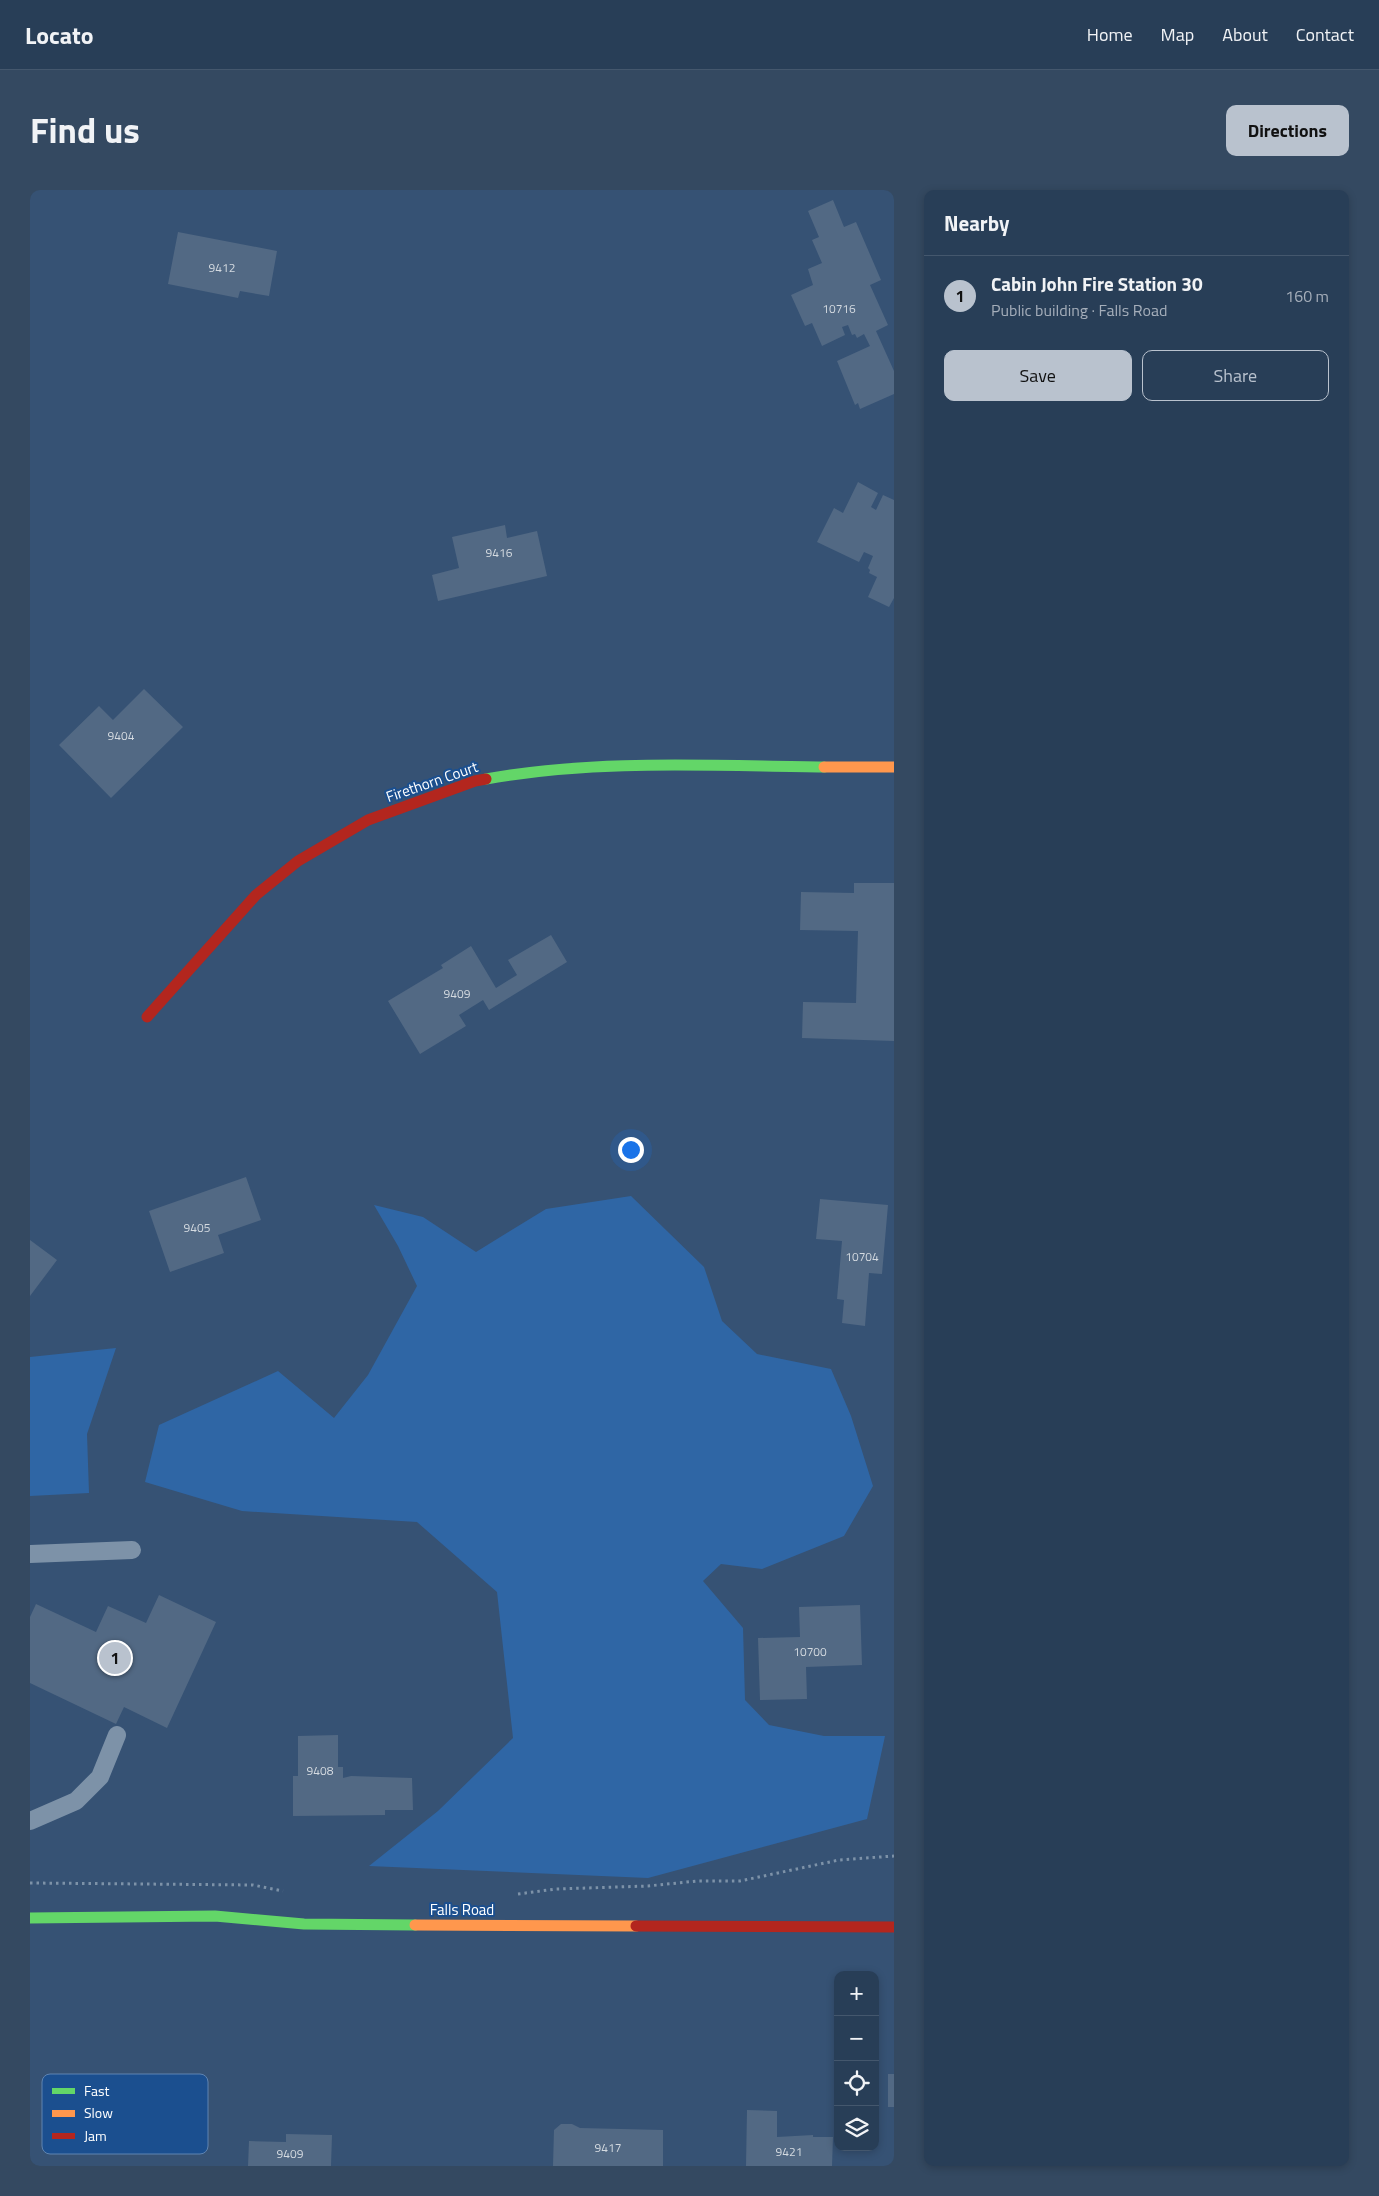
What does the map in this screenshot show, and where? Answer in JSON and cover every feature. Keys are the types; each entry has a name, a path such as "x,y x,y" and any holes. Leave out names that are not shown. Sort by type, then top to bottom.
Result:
{"main road":[{"name":"Firethorn Court","path":"147,1017 256,895 298,861 368,820 475,781 531,771 621,766 894,767"},
{"name":"Falls Road","path":"30,1918 215,1916 304,1924 894,1927"}],"lane":[{"path":"30,1554 132,1550"},
{"path":"30,1821 76,1801 100,1777 117,1734"}],"path":[{"path":"514,1895 556,1888 648,1886 697,1881 740,1881 838,1860 894,1856"},
{"path":"30,1883 253,1885 290,1892"}],"shaded area":[{"path":"631,1196 704,1267 722,1321 757,1354 831,1369 851,1416 873,1486 844,1536 762,1569 721,1564 703,1581 743,1628 745,1700 769,1725 824,1736 885,1736 867,1819 648,1878 369,1866 438,1811 513,1738 497,1592 417,1522 242,1511 145,1482 159,1425 278,1371 334,1418 368,1375 417,1286 398,1246 374,1205 423,1217 476,1252 546,1209"},
{"path":"116,1348 87,1434 89,1493 30,1496 30,1357"}],"building":[{"path":"833,200 844,227 856,222 881,280 870,285 888,325 876,331 894,371 894,394 860,409 858,403 855,405 837,361 870,346 864,334 857,338 855,334 852,335 848,325 842,327 845,335 822,346 812,323 805,326 791,295 813,285 808,269 822,263 812,240 819,237 808,211"},
{"path":"178,232 277,251 269,296 240,291 238,298 168,284"},
{"path":"858,482 878,493 871,507 876,510 883,495 894,500 894,598 889,607 868,597 877,577 869,573 870,570 868,568 873,556 864,552 859,562 817,542 834,508 843,513"},
{"path":"505,525 507,538 537,531 547,576 438,601 432,575 459,568 452,537"},
{"path":"144,689 183,727 111,798 59,745 99,706 113,720"},
{"path":"854,883 894,883 894,1041 802,1038 803,1002 856,1003 858,931 800,930 801,892 854,893"},
{"path":"551,935 567,962 489,1010 483,1000 459,1015 466,1026 420,1054 388,1001 443,968 441,965 471,946 496,988 517,975 508,960"},
{"path":"246,1177 261,1220 218,1235 224,1253 170,1272 149,1211"},
{"path":"820,1199 888,1205 882,1274 869,1273 865,1326 842,1323 844,1300 837,1299 842,1241 816,1239"},
{"path":"30,1240 57,1260 30,1296"},
{"path":"159,1595 216,1622 167,1728 124,1707 116,1724 30,1683 30,1617 36,1604 96,1632 108,1606 146,1623"},
{"path":"860,1605 862,1665 806,1667 807,1699 760,1700 758,1638 800,1637 799,1607"},
{"path":"338,1735 338,1767 343,1767 343,1778 351,1776 412,1778 413,1810 385,1810 385,1815 293,1816 293,1776 298,1776 298,1736"},
{"path":"888,2074 894,2074 894,2107 888,2107"},
{"path":"747,2110 777,2111 777,2137 813,2135 813,2137 833,2137 832,2166 746,2166"},
{"path":"561,2124 572,2124 580,2128 663,2130 663,2166 553,2166 554,2130"},
{"path":"286,2134 332,2135 331,2166 248,2166 249,2141 286,2142"}],"traffic: fast":[{"path":"486,779 528,773 612,766 824,767"},
{"path":"30,1918 215,1916 304,1924 415,1925"}],"traffic: slow":[{"path":"824,767 894,767"},
{"path":"415,1925 636,1926"}],"traffic: jam":[{"path":"147,1017 256,895 298,861 368,820 475,781 486,779"},
{"path":"636,1926 894,1927"}],"place":[{"name":"Cabin John Fire Station 30","path":"115,1658"}]}
